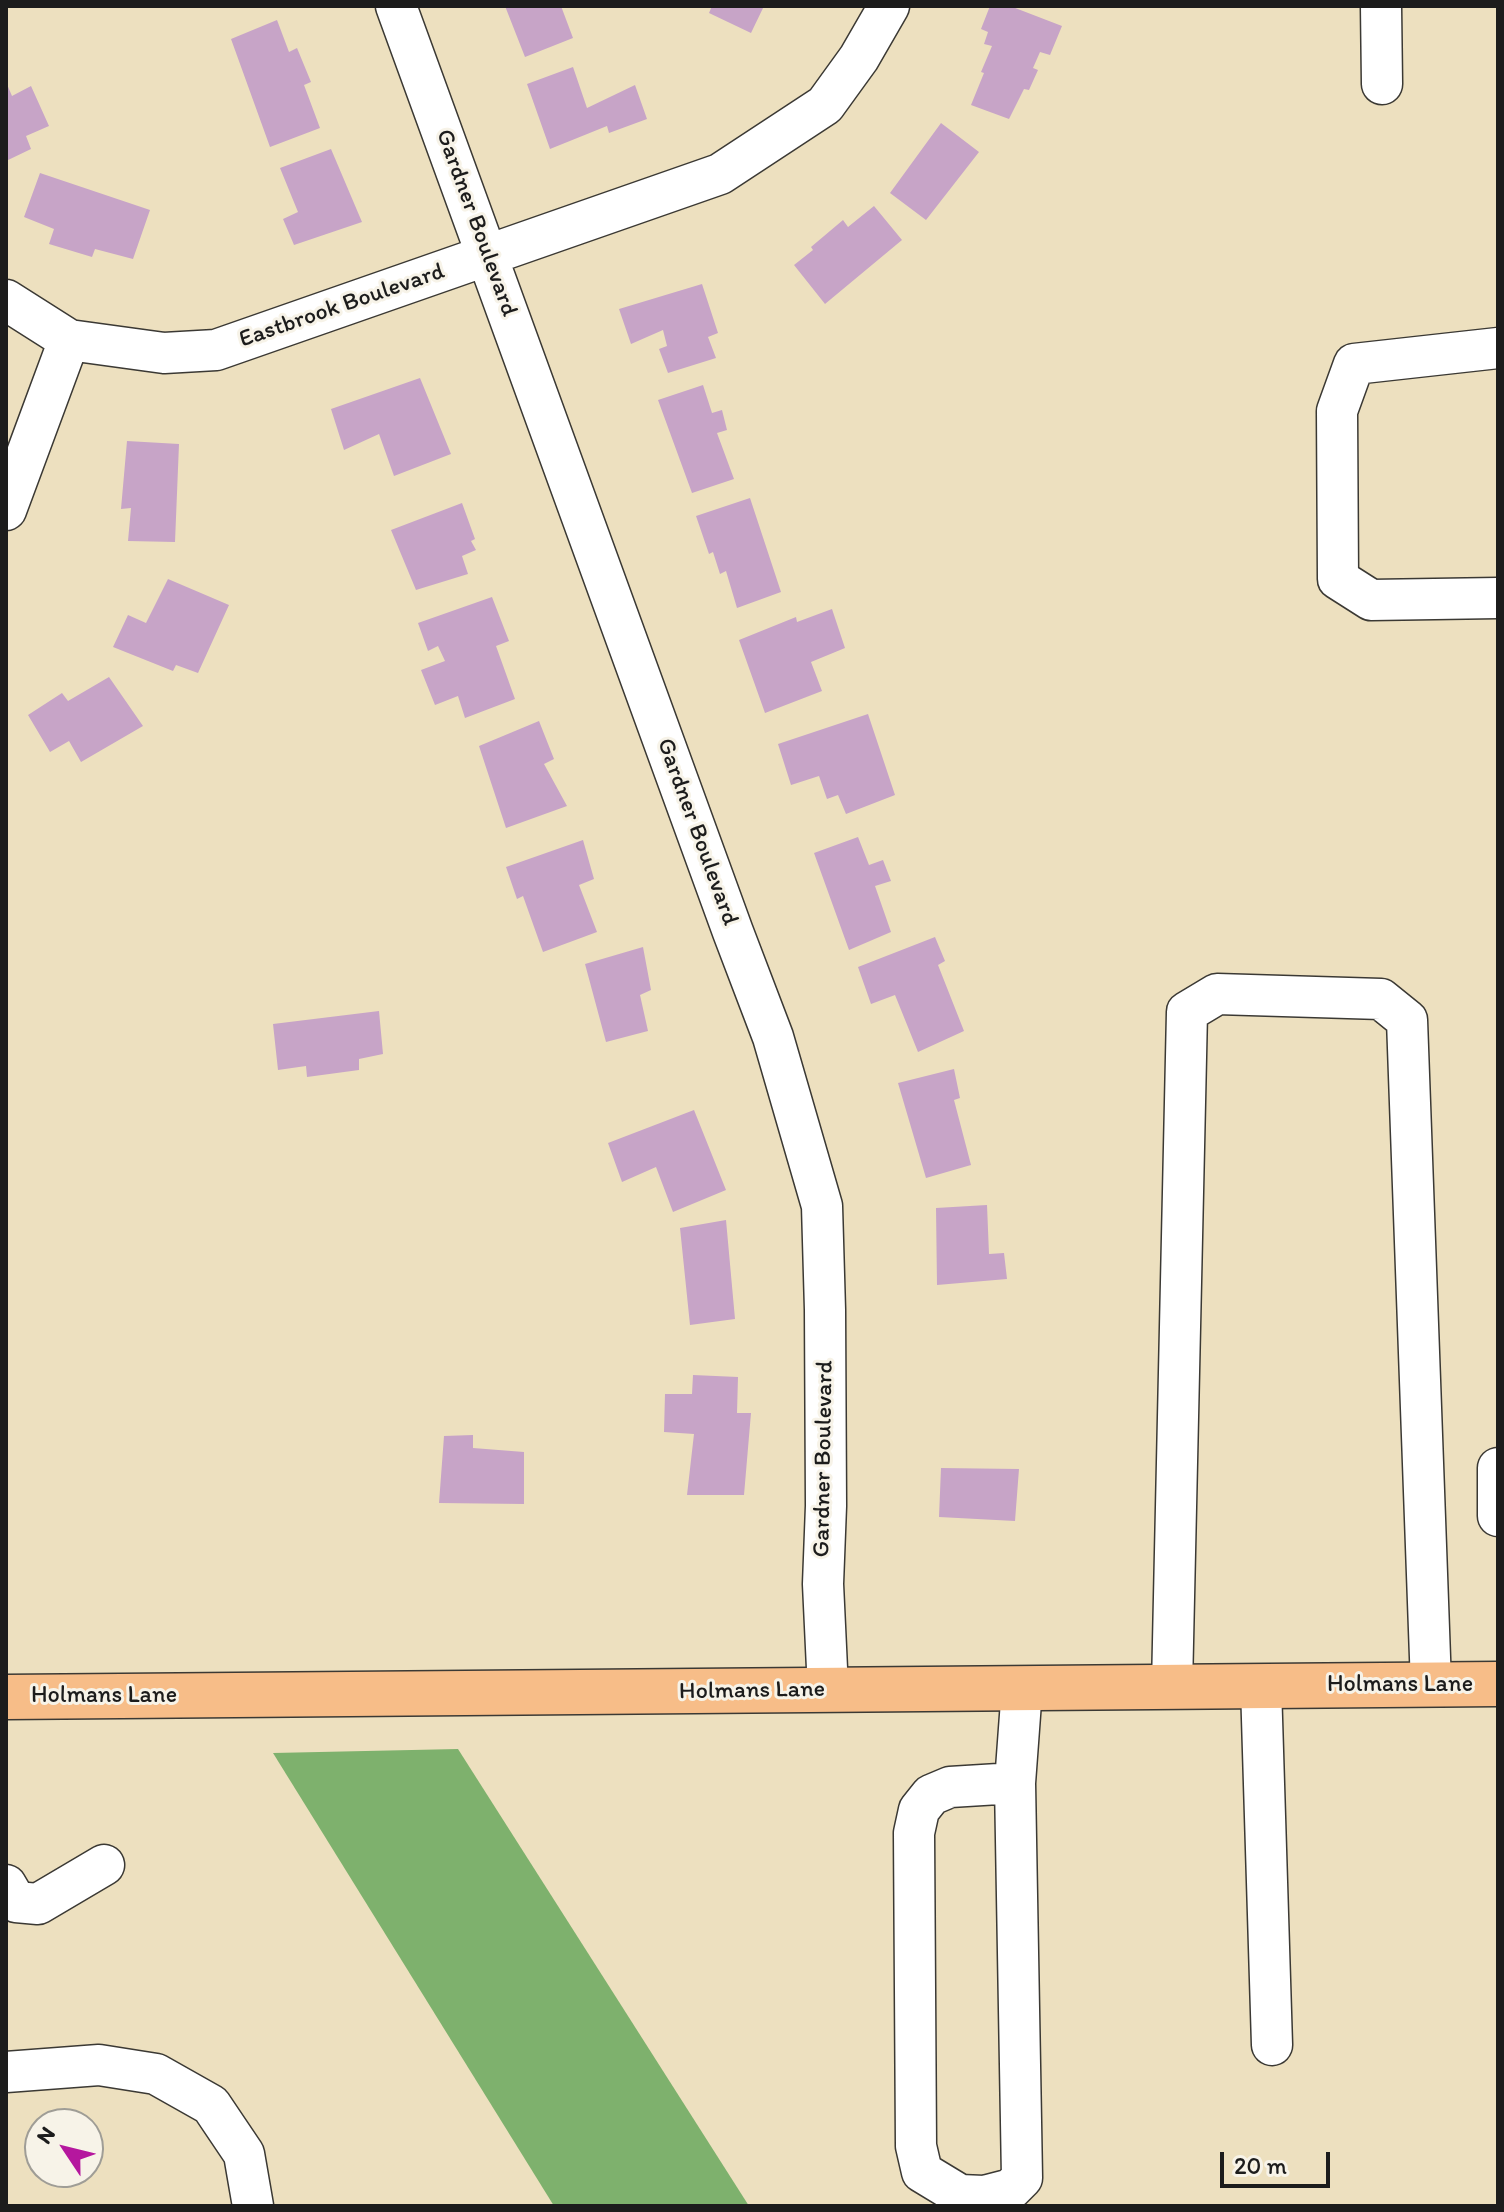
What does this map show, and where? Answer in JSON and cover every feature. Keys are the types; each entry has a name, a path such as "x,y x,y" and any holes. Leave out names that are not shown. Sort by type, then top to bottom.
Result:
{"main road":[{"name":"Holmans Lane","path":"6,1697 1498,1684"}],"street":[{"name":"Gardner Boulevard","path":"396,6 773,1037 822,1206 826,1506 823,1584 828,1690"},
{"name":"Eastbrook Boulevard","path":"6,300 69,340 164,353 216,350 720,174 825,105 859,58 889,6"},
{"path":"1381,6 1382,84"},
{"path":"6,510 69,340"},
{"path":"1498,348 1354,364 1337,411 1338,579 1371,600 1498,598"},
{"path":"1172,1687 1187,1012 1217,994 1381,999 1407,1020 1431,1685"},
{"path":"1498,1468 1498,1516"},
{"path":"1261,1686 1272,2045"},
{"path":"1015,1783 950,1787 931,1795 919,1810 914,1833 916,2146 922,2172 960,2195 984,2196 1011,2189 1022,2178 1015,1783 1022,1688"},
{"path":"6,1885 16,1902 38,1904 104,1865"},
{"path":"6,2072 99,2065 156,2074 211,2105 244,2154 253,2206"}],"green space":[{"path":"458,1749 749,2206 554,2206 273,1753"}],"building":[{"path":"505,6 561,6 573,38 525,57"},
{"path":"712,6 764,6 751,33 709,13"},
{"path":"990,6 1010,6 1062,26 1050,55 1040,52 1033,68 1038,70 1029,90 1024,89 1009,119 971,105 992,46 984,44 988,32 981,29"},
{"path":"277,20 289,52 297,48 311,82 304,85 320,128 270,147 231,39"},
{"path":"573,67 587,108 635,85 647,119 609,133 607,126 550,149 527,84"},
{"path":"6,82 12,96 31,86 49,126 26,136 31,149 6,161"},
{"path":"941,123 979,152 926,220 890,193"},
{"path":"331,149 362,222 294,245 283,219 298,212 280,168"},
{"path":"40,173 150,210 133,259 95,249 92,257 49,244 54,229 24,217"},
{"path":"874,206 902,240 825,304 794,265 843,220 848,227"},
{"path":"702,284 718,333 708,337 716,358 668,373 659,349 667,346 663,330 631,344 619,309"},
{"path":"420,378 451,454 394,476 379,434 344,450 331,409"},
{"path":"703,385 712,413 722,410 727,430 717,433 734,479 692,493 658,400"},
{"path":"127,441 179,444 175,542 128,541 131,508 121,509"},
{"path":"750,498 781,592 737,608 726,571 720,574 713,552 709,554 696,516"},
{"path":"462,503 476,550 462,556 468,574 416,590 391,530"},
{"path":"168,579 229,605 198,673 176,665 173,671 113,647 128,615 146,623"},
{"path":"492,597 509,641 496,646 515,699 465,718 458,696 435,705 421,670 445,661 438,646 428,651 418,623"},
{"path":"832,609 845,648 811,662 822,691 765,713 739,640 796,617 797,622"},
{"path":"109,677 143,726 81,762 69,741 50,752 28,715 62,693 68,701"},
{"path":"868,714 895,795 846,814 838,795 827,799 819,776 791,785 778,744"},
{"path":"539,721 554,759 544,764 567,806 506,828 479,746"},
{"path":"858,837 869,865 883,860 891,881 875,886 891,932 849,950 814,853"},
{"path":"583,840 594,879 579,885 597,932 543,952 523,896 517,899 506,867"},
{"path":"935,937 945,961 938,965 964,1031 918,1052 895,995 871,1004 858,967"},
{"path":"643,947 651,990 640,995 648,1031 606,1042 585,964"},
{"path":"379,1011 383,1054 359,1059 359,1070 307,1077 306,1066 278,1070 273,1024"},
{"path":"954,1069 960,1098 954,1100 971,1165 926,1178 898,1083"},
{"path":"694,1110 726,1190 673,1212 656,1167 622,1182 608,1143"},
{"path":"987,1205 989,1254 1004,1253 1007,1279 937,1285 936,1208"},
{"path":"726,1220 735,1319 690,1325 680,1228"},
{"path":"693,1375 738,1377 737,1413 751,1413 744,1495 687,1495 694,1434 664,1432 665,1394 692,1394"},
{"path":"473,1435 473,1448 524,1452 524,1504 439,1503 444,1436"},
{"path":"941,1468 1019,1469 1015,1521 939,1517"}]}
